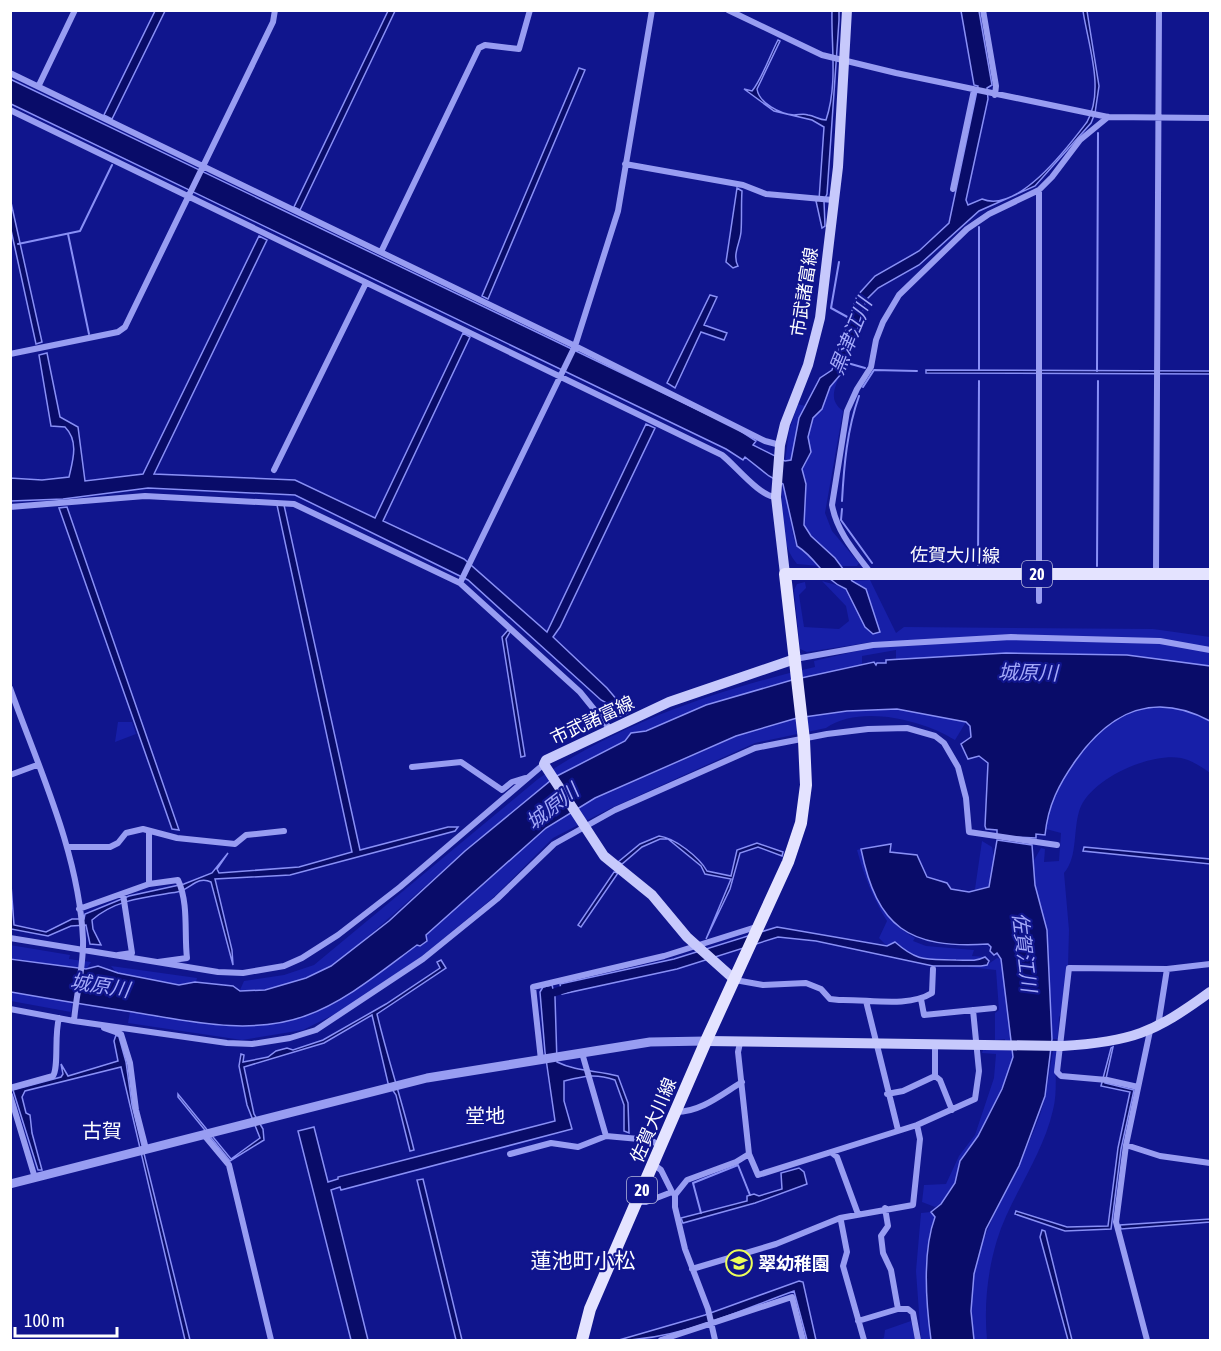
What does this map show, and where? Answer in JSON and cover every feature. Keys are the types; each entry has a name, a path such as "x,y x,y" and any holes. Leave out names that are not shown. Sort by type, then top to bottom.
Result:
{"main road":[{"name":"市武諸富線","path":"785,574 776,493 780,450 785,424 808,365 820,318 830,199 837,60 847,10"},
{"name":"佐賀大川線","path":"785,574 1210,574"},
{"name":"20","path":"759,927 789,862 801,823 806,785 804,740 785,574"},
{"name":"市武諸富線","path":"735,980 698,946 652,895 604,856 544,765 546,760 610,729 698,691 795,659"},
{"name":"佐賀大川線","path":"582,1341 590,1309 706,1041 759,927"},
{"path":"706,1041 1062,1046 1119,1041 1154,1029 1210,992"}],"street":[{"path":"39,85 75,10"},
{"path":"10,354 122,330 273,22 275,10"},
{"path":"381,252 479,48 485,45 519,49 530,10"},
{"path":"461,581 575,347 618,211 652,10"},
{"path":"728,10 782,38 837,60 1108,117 1210,118"},
{"path":"983,10 996,86 993,94"},
{"path":"1156,574 1159,10"},
{"path":"10,73 381,252 780,450"},
{"path":"953,189 974,90"},
{"path":"10,111 562,375 722,455 770,497 776,493"},
{"path":"867,573 842,535 832,505 847,411 856,389 871,367 876,340 883,322 899,295 967,228 989,214 1039,190 1052,177 1080,140 1108,117"},
{"path":"625,164 743,184 766,194 830,199"},
{"path":"1039,190 1039,601"},
{"path":"274,470 366,283"},
{"path":"10,507 145,496 287,502 461,581 580,692 610,729"},
{"path":"795,659 873,645 1011,637 1160,641 1210,650"},
{"path":"10,688 67,847 79,909 82,952 74,1020"},
{"path":"10,1009 185,1037 252,1044 290,1038 316,1030 423,959 497,899 554,844 583,826 755,748 827,734 894,728 935,736 944,743 958,767 966,798 969,832 1057,845"},
{"path":"412,767 461,762 502,790 512,782 528,777"},
{"path":"10,775 38,765"},
{"path":"10,938 82,952 218,972 243,973 284,966 302,958 338,935 400,887 544,765"},
{"path":"67,847 110,847 118,843 126,833 143,829 177,838 236,844 246,836 284,831"},
{"path":"149,831 149,884"},
{"path":"79,909 149,884 178,880 181,888 187,958 156,963"},
{"path":"110,956 132,953 123,895"},
{"path":"543,1060 532,987 664,956 759,927"},
{"path":"1138,1087 1104,1079 1058,1074 1062,1046 1061,1018 1065,1011 1069,968 1167,969 1210,964"},
{"path":"735,980 763,985 806,983 821,989 830,999 866,1001 921,999 932,993 933,969"},
{"path":"1147,1341 1116,1222 1126,1145 1167,969"},
{"path":"921,999 924,1015 994,1008"},
{"path":"866,1001 887,1094 898,1130"},
{"path":"740,1043 750,1154 758,1175 917,1125 975,1099 980,1071 973,1010"},
{"path":"10,1088 53,1076 57,1071 54,1044 59,1018"},
{"path":"89,1022 121,1034 130,1063 142,1150"},
{"path":"10,1184 393,1087 650,1042 706,1041"},
{"path":"935,1045 935,1076 952,1110"},
{"path":"582,1053 606,1137"},
{"path":"887,1094 903,1091 935,1076"},
{"path":"676,1112 688,1112 704,1105 742,1082"},
{"path":"10,1095 35,1178"},
{"path":"692,1269 776,1244 822,1224 885,1208 913,1205 920,1139 917,1125"},
{"path":"206,1134 229,1165 271,1341"},
{"path":"510,1154 551,1143 578,1148 606,1137 650,1140 661,1146"},
{"path":"1126,1145 1160,1156 1210,1163"},
{"path":"832,1153 837,1157 858,1214"},
{"path":"637,1202 646,1202 673,1194 687,1180 736,1162 750,1154"},
{"path":"653,1164 661,1170 673,1194 692,1269 708,1309 715,1341"},
{"path":"885,1208 888,1227 881,1236 883,1253 891,1270 898,1309"},
{"path":"841,1221 847,1251 843,1266 864,1341"},
{"path":"661,1341 712,1326 792,1297 803,1341"},
{"path":"858,1321 898,1309 908,1309 913,1313 918,1341"}],"shaded area":[{"path":"839,376 834,399 843,411 825,513 832,531 859,563 857,566 841,566 810,537 803,518 802,469 811,452 808,437 813,418 822,409 830,387"},
{"path":"798,404 805,406 799,418 791,460 785,462 789,431"},
{"path":"783,484 795,542 819,566 797,564 791,556 782,526"},
{"path":"870,580 896,633 904,627 1153,629 1210,637 1210,666 1127,655 1006,653 999,658 886,660 896,659 896,650 862,656 862,665 866,668 645,731 636,731 625,741 555,777 465,851 331,969 261,998 11,962 10,945 70,955 69,959 91,962 87,968 98,966 116,972 111,966 197,978 196,982 233,986 240,990 244,981 284,975 314,965 538,779 570,759 602,741 671,710 743,686 815,667 814,661 874,647 873,642 807,652 800,649 794,590 797,584 805,582 806,588 799,595 804,627 839,629 849,621 846,606 822,581 846,588 852,596 866,589 852,581"},
{"path":"966,690 972,732 966,722 955,740 926,726 909,721 873,716 856,717 826,728 755,743 609,809 553,838 495,896 420,958 339,1012 303,1030 242,1040 128,1023 130,1012 235,1026 287,1021 331,1004 417,945 534,826 758,727 824,713 903,705"},
{"path":"1156,702 1210,719 1210,773 1189,760 1181,758 1154,759 1139,763 1111,777 1088,795 1081,806 1072,858 1064,873 1069,930 1068,966 1064,1011 1059,1017 1058,1039 1052,1039 1047,930 1035,885 1033,862 1041,848 1045,849 1044,862 1059,861 1061,833 1046,829 1045,835 1045,793 1113,713"},
{"path":"118,722 132,722 136,734 115,742"},
{"path":"982,841 992,847 994,864 992,882 985,890 975,889"},
{"path":"861,849 872,888 878,900 894,922 915,938 913,941 926,946 974,950 972,956 985,957 978,961 933,961 887,946 879,938 887,921 866,878 857,850"},
{"path":"997,958 1001,959 1013,1057 1002,1089 978,1136 960,1161 955,1183 941,1204 935,1207 922,1202 924,1185 946,1184 959,1156 975,1135 994,1078 996,1054 982,1053 983,1050 1004,1049 1005,1039 995,1040 995,1013 999,1010 996,970 968,967 968,964 987,965"},
{"path":"10,986 96,1006 72,1002 71,1012 11,1001"},
{"path":"1053,1051 1057,1051 1053,1110 1041,1145 997,1240 987,1290 987,1340 974,1340 971,1297 974,1272 987,1231 1040,1115"},
{"path":"931,1212 935,1216 928,1245 926,1278 931,1340 921,1340 916,1271 921,1213"},
{"path":"911,1321 915,1340 879,1340 884,1338 885,1330"}],"water":[{"path":"155,11 165,11 112,119 104,115"},
{"path":"388,11 395,11 300,210 294,207"},
{"path":"832,11 839,11 839,20 827,194 824,201 825,226 822,228 816,201 819,200 824,127 812,120 774,111 744,89 752,91 756,86 778,40 780,41 757,89 762,99 771,107 783,112 794,115 806,114 826,120 833,79"},
{"name":"黒津江川","path":"961,11 979,11 992,85 987,88 988,99 966,200 968,205 982,199 996,201 1011,197 979,211 919,265 878,288 866,300 846,368 830,387 822,409 813,418 808,437 811,452 802,469 806,484 804,525 811,536 835,558 852,581 866,589 880,632 873,634 865,627 846,589 831,580 811,557 797,546 783,484 745,457 743,460 726,449 11,104 10,79 736,428 756,441 753,445 785,461 791,460 799,418 820,378 832,370 857,296 875,276 919,251 949,223 978,86 974,85"},
{"path":"1083,11 1087,11 1099,86 1091,123 1035,186 1011,197 1041,176 1087,122 1095,96 1095,82"},
{"path":"579,68 585,70 488,299 482,296"},
{"path":"737,188 742,191 741,227 736,253 738,266 733,268 726,262"},
{"path":"10,198 42,342 36,344 11,230"},
{"path":"259,236 267,240 154,474 295,480 375,518 463,333 470,337 383,521 464,559 547,632 646,424 655,428 560,627 553,637 607,688 628,713 620,716 612,706 601,700 468,580 295,495 148,488 63,499 11,501 10,478 42,480 69,477 72,464 74,451 69,432 65,427 51,426 39,355 47,353 60,417 78,427 85,481 143,474"},
{"path":"710,295 717,297 704,325 727,333 724,340 701,332 675,388 667,383"},
{"path":"926,370 1210,371 1210,374 926,373"},
{"path":"277,505 284,505 360,850 448,827 458,827 455,831 290,875 215,879 232,950 233,965 211,882 206,880 182,891 122,903 101,913 92,920 93,929 101,945 90,944 86,925 71,926 48,936 11,929 11,885 14,925 46,932 72,919 84,919 85,914 129,896 184,884 212,873 228,853 217,869 219,873 299,867 352,852"},
{"path":"67,507 179,830 172,829 59,508"},
{"path":"508,630 510,632 506,639 525,756 521,757 502,637"},
{"name":"城原川","path":"1006,653 1127,655 1210,666 1210,721 1190,712 1152,707 1119,718 1104,729 1076,760 1055,795 1045,835 1036,834 1036,838 997,836 997,830 986,829 988,763 979,756 968,759 961,744 971,737 970,726 966,722 897,709 847,711 797,718 736,736 595,798 546,828 426,935 427,941 420,946 417,945 335,1003 305,1016 263,1025 219,1025 11,992 10,959 86,969 98,966 118,973 179,985 195,982 233,986 240,991 265,990 306,978 331,966 389,921 465,851 555,777 625,741 631,733 646,731 706,705 792,680 874,662 876,665 886,663 886,660"},
{"path":"659,836 672,840 686,849 707,871 731,876 737,850 757,843 783,852 782,856 758,847 740,853 730,889 706,939 731,879 705,874 701,866 668,839 660,839 642,847 622,864 618,862 640,844"},
{"name":"佐賀江川","path":"997,840 1032,845 1035,885 1047,930 1052,1039 1045,1096 1019,1166 986,1229 974,1274 971,1311 974,1340 931,1340 926,1278 928,1246 935,1217 931,1212 941,1204 955,1183 960,1161 978,1136 1002,1089 1013,1057 1001,959 997,953 994,955 990,951 991,947 988,944 961,945 937,942 917,937 901,928 887,915 876,898 861,849 891,844 890,852 917,855 927,877 947,883 951,889 969,892 989,887"},
{"path":"1084,847 1210,859 1210,864 1083,851"},
{"path":"614,872 618,873 581,927 578,925"},
{"path":"777,927 887,946 895,942 910,953 922,958 978,960 985,957 989,961 987,965 981,966 933,966 816,941 778,937 677,969 562,994 560,984 674,959"},
{"path":"441,960 446,968 377,1014 414,1150 410,1151 396,1095 388,1083 372,1015 324,1043 244,1067 254,1114 263,1129 264,1140 230,1161 178,1097 178,1094 231,1159 260,1138 247,1105 239,1066 241,1054 244,1055 243,1062 268,1057 276,1051 287,1048 293,1050 323,1040 386,1004 440,968 437,962"},
{"path":"552,985 555,997 557,1062 572,1068 618,1076 628,1103 629,1133 624,1131 624,1105 615,1080 595,1076 578,1078 564,1081 564,1101 572,1129 341,1190 340,1187 331,1190 368,1340 351,1340 298,1131 314,1127 328,1182 338,1177 555,1121 545,1052 540,992 543,987"},
{"path":"116,1035 119,1037 126,1062 132,1105 190,1340 185,1340 121,1067 25,1091 22,1097 26,1113 30,1115 32,1133 42,1170 38,1170 13,1090 61,1077 63,1074 61,1064 68,1076 118,1061 114,1041"},
{"path":"1113,1047 1105,1083 1134,1090 1121,1149 1111,1229 1065,1231 1015,1214 1016,1211 1067,1227 1108,1226 1118,1148 1130,1092 1101,1086"},
{"path":"799,1168 804,1172 807,1184 755,1203 683,1223 681,1218 747,1201 747,1196 754,1194 759,1196 782,1189 781,1173"},
{"path":"423,1179 462,1340 456,1340 417,1180"},
{"path":"1210,1219 1210,1222 1121,1229 1120,1225"},
{"path":"1042,1230 1045,1231 1072,1340 1068,1340 1040,1237"},
{"path":"799,1281 803,1282 816,1340 807,1340 794,1291 686,1330 641,1339 619,1340 705,1315"}],"waterway":[{"path":"1097,371 1098,133"},
{"path":"18,244 80,231 112,165"},
{"path":"979,227 979,370"},
{"path":"68,234 89,334"},
{"name":"黒津江川","path":"839,262 831,308 851,319"},
{"name":"黒津江川","path":"844,362 865,368"},
{"path":"863,387 874,370 917,371"},
{"path":"978,565 979,381"},
{"path":"1097,566 1098,381"},
{"path":"842,501 847,448 859,396"},
{"path":"842,509 841,520 872,563"},
{"path":"546,995 571,987"},
{"path":"701,1213 693,1183 738,1165 750,1195"}],"place":[{"name":"翠幼稚園","path":"739,1263"}],"district":[{"name":"堂地","path":"485,1115"},
{"name":"古賀","path":"102,1130"},
{"name":"蓮池町小松","path":"583,1260"}]}
